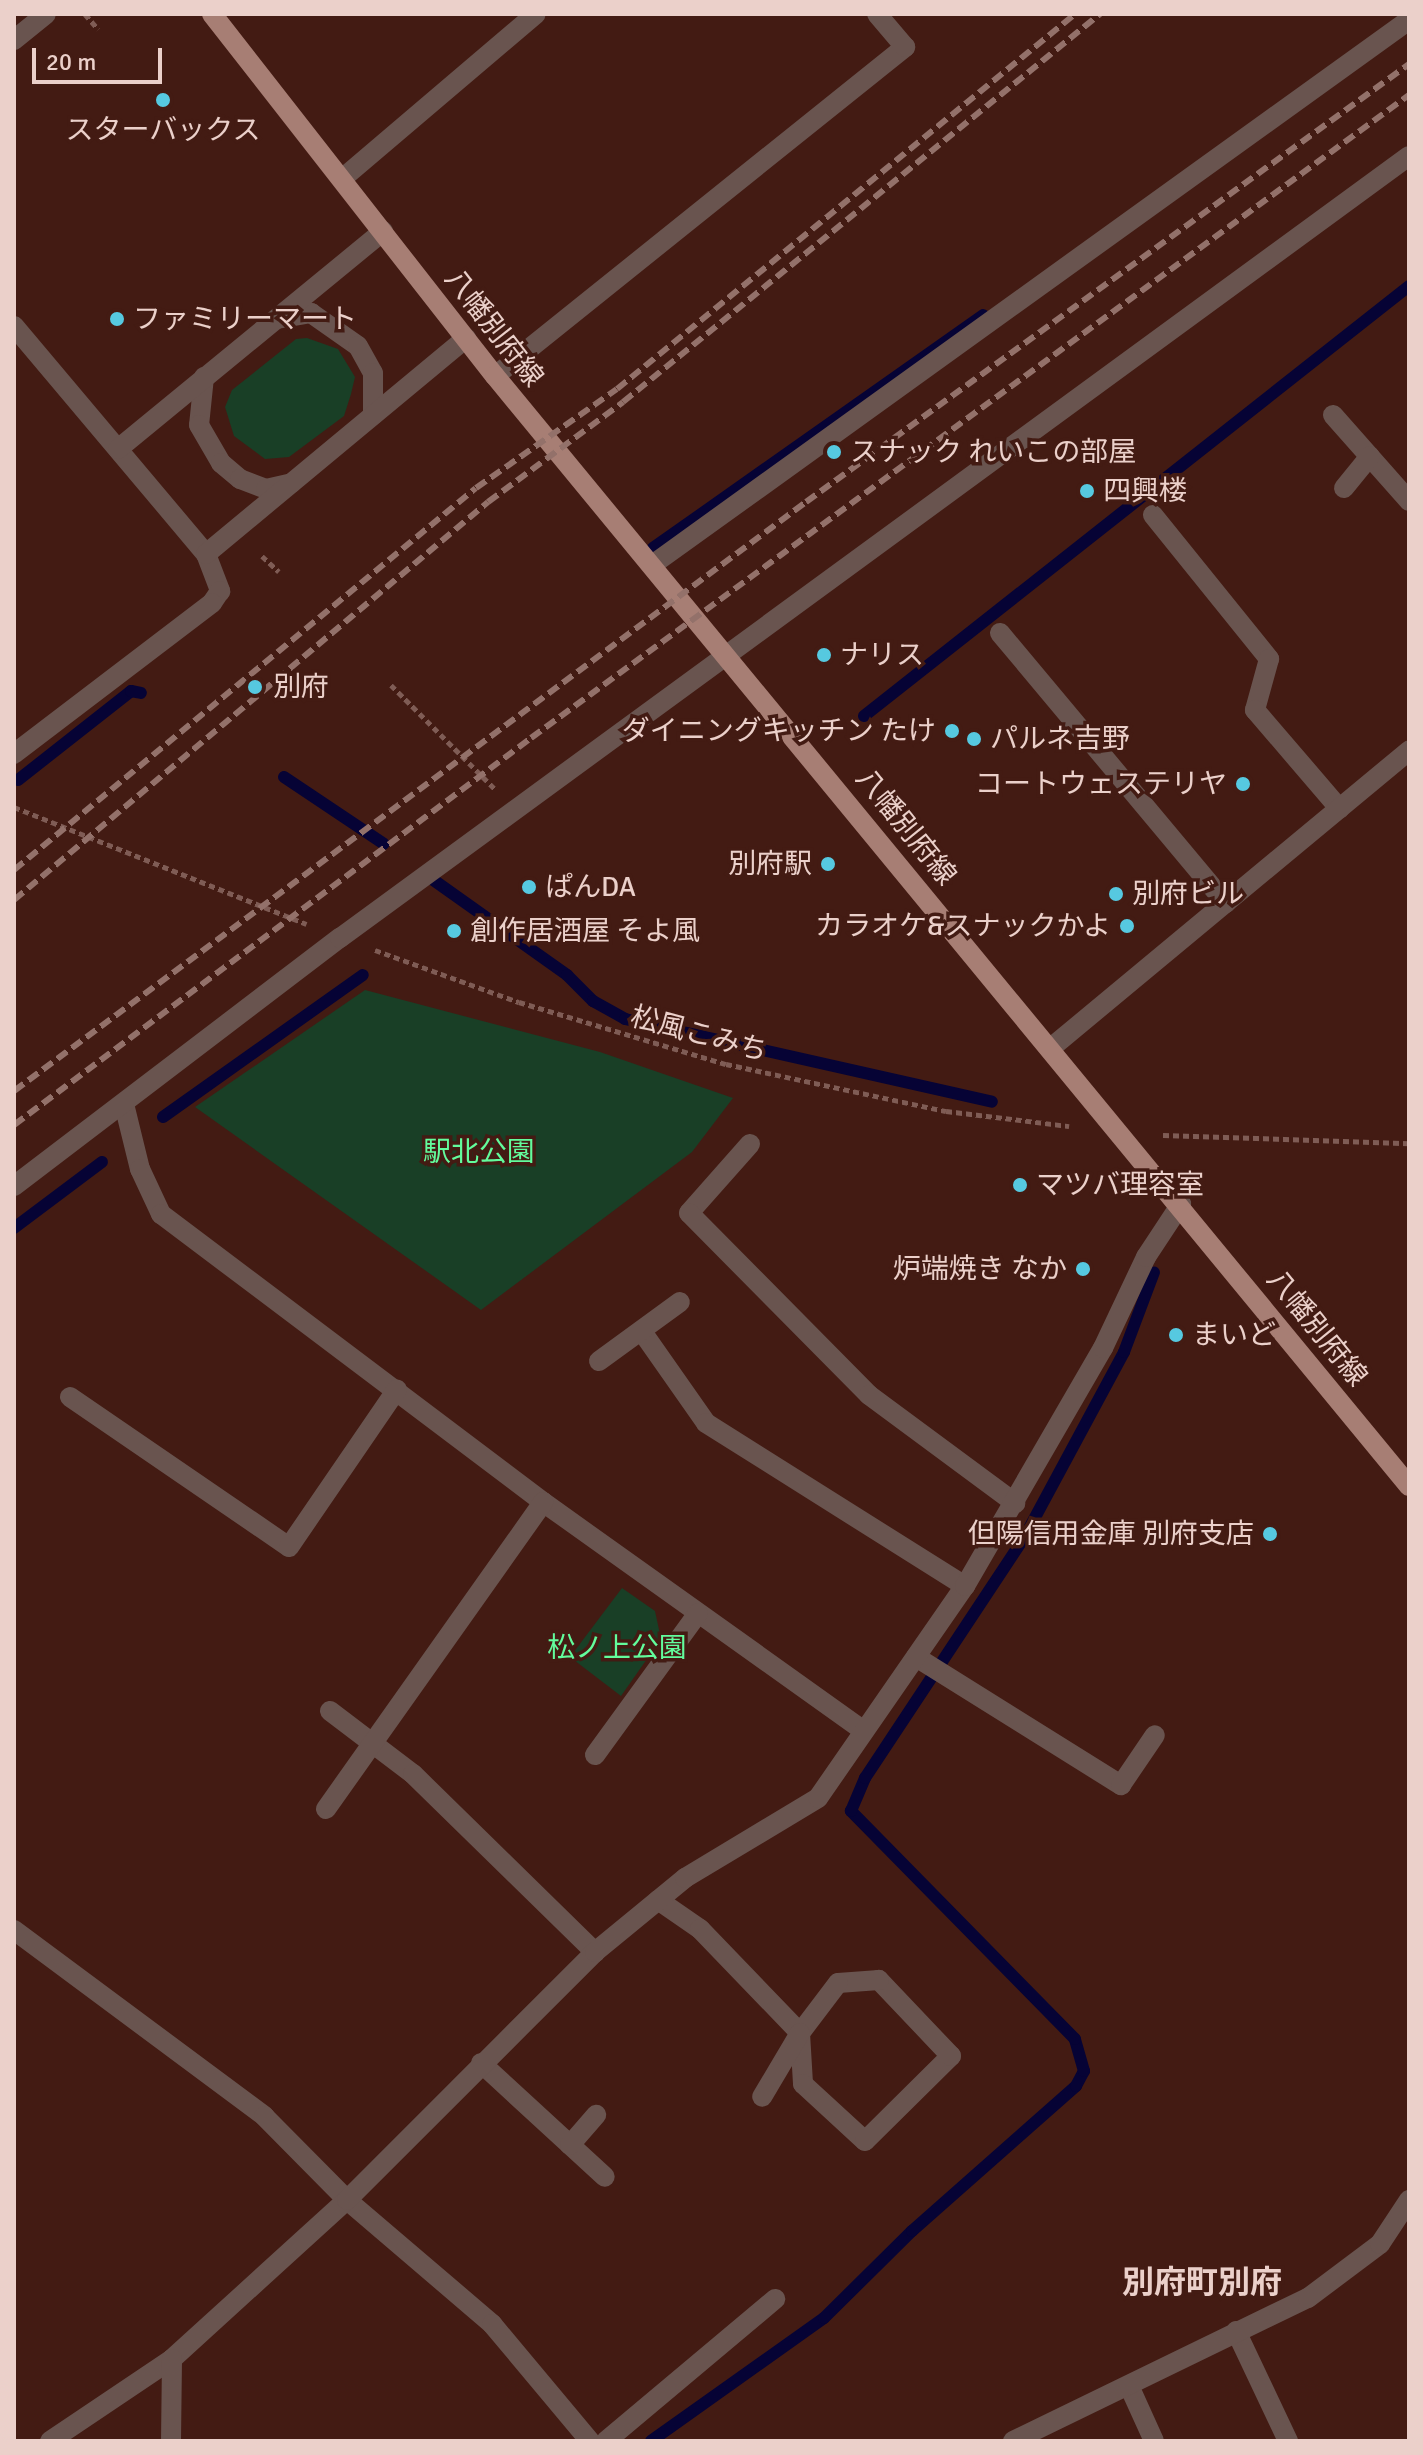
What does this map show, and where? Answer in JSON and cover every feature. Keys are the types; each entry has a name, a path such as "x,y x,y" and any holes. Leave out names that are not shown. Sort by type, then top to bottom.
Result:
{"main road":[{"name":"八幡別府線","path":"212,14 495,376 1052,1047 1409,1486"}],"street":[{"path":"14,40 46,14"},
{"path":"343,178 536,14"},
{"path":"495,376 905,47 877,14"},
{"path":"652,565 1409,20"},
{"path":"14,1186 340,938 1409,156"},
{"path":"118,449 383,231"},
{"path":"263,327 283,315 311,313 337,328 358,346 373,373 373,415"},
{"path":"14,326 206,554 220,591 212,603 14,754"},
{"path":"206,554 466,338"},
{"path":"204,377 199,425 221,463 240,479 266,489 295,482"},
{"path":"1333,415 1409,501"},
{"path":"1344,488 1370,456"},
{"path":"1153,515 1269,659 1255,710 1340,809"},
{"path":"1000,633 1226,903"},
{"path":"1052,1047 1409,751"},
{"path":"124,1104 140,1169 161,1214 543,1502 864,1731"},
{"path":"750,1144 689,1213 869,1395 1015,1503"},
{"path":"50,2441 172,2359 347,2200 595,1952 685,1878 818,1798 919,1659 965,1586 1103,1348 1146,1257 1181,1204"},
{"path":"599,1361 643,1333 680,1302"},
{"path":"643,1333 706,1423 965,1586"},
{"path":"70,1397 289,1547 397,1389"},
{"path":"326,1809 543,1502"},
{"path":"595,1755 698,1613"},
{"path":"919,1659 951,1682 1121,1785 1155,1735"},
{"path":"330,1711 413,1774 595,1952"},
{"path":"658,1900 700,1929 800,2033 803,2084 865,2141 951,2056 879,1980 838,1983 800,2033 762,2097"},
{"path":"14,1930 264,2116 347,2200 492,2324 590,2441"},
{"path":"481,2063 605,2177"},
{"path":"570,2145 596,2115"},
{"path":"1013,2441 1130,2388 1236,2331 1308,2298 1380,2244 1409,2200"},
{"path":"606,2441 775,2299"},
{"path":"1236,2331 1288,2441"},
{"path":"171,2441 172,2359"},
{"path":"1130,2388 1154,2441"}],"path":[{"path":"85,14 98,29"},
{"path":"262,556 279,572"},
{"path":"391,685 516,810"},
{"name":"松風こみち","path":"14,807 340,938 519,1002 726,1064 946,1111 1122,1133 1409,1143"}],"green space":[{"path":"307,338 338,349 355,377 344,416 289,457 265,459 234,436 225,407 232,390 296,339"},
{"name":"駅北公園","path":"365,990 600,1052 733,1098 692,1152 481,1310 195,1107"},
{"name":"松ノ上公園","path":"622,1588 655,1611 661,1639 621,1696 570,1657"}],"waterway":[{"path":"864,716 1409,286"},
{"path":"653,548 983,315"},
{"path":"18,780 131,691 141,693"},
{"path":"284,777 384,844"},
{"path":"432,879 567,975 593,1001 625,1019 992,1102"},
{"path":"163,1117 363,975"},
{"path":"14,1228 102,1162"},
{"path":"651,2441 824,2318 912,2231 1076,2086 1084,2071 1075,2039 851,1811 865,1778 1025,1536 1124,1352 1154,1272"}],"railway":[{"path":"14,870 476,488 617,389 1075,14"},
{"path":"14,900 488,502 623,402 1100,14"},
{"path":"14,1091 806,502 1409,64"},
{"path":"14,1125 531,738 1409,95"}],"place":[{"name":"スターバックス","path":"163,100"},
{"name":"ファミリーマート","path":"117,319"},
{"name":"スナック れいこの部屋","path":"834,452"},
{"name":"四興楼","path":"1087,491"},
{"name":"ナリス","path":"824,655"},
{"name":"別府","path":"255,687"},
{"name":"ダイニングキッチン たけ","path":"952,731"},
{"name":"パルネ吉野","path":"974,739"},
{"name":"コートウェステリヤ","path":"1243,784"},
{"name":"別府駅","path":"828,864"},
{"name":"ぱんDA","path":"529,887"},
{"name":"別府ビル","path":"1116,894"},
{"name":"カラオケ&スナックかよ","path":"1127,926"},
{"name":"創作居酒屋 そよ風","path":"454,931"},
{"name":"マツバ理容室","path":"1020,1185"},
{"name":"炉端焼き なか","path":"1083,1269"},
{"name":"まいど","path":"1176,1335"},
{"name":"但陽信用金庫 別府支店","path":"1270,1534"}],"district":[{"name":"別府町別府","path":"1202,2283"}]}
